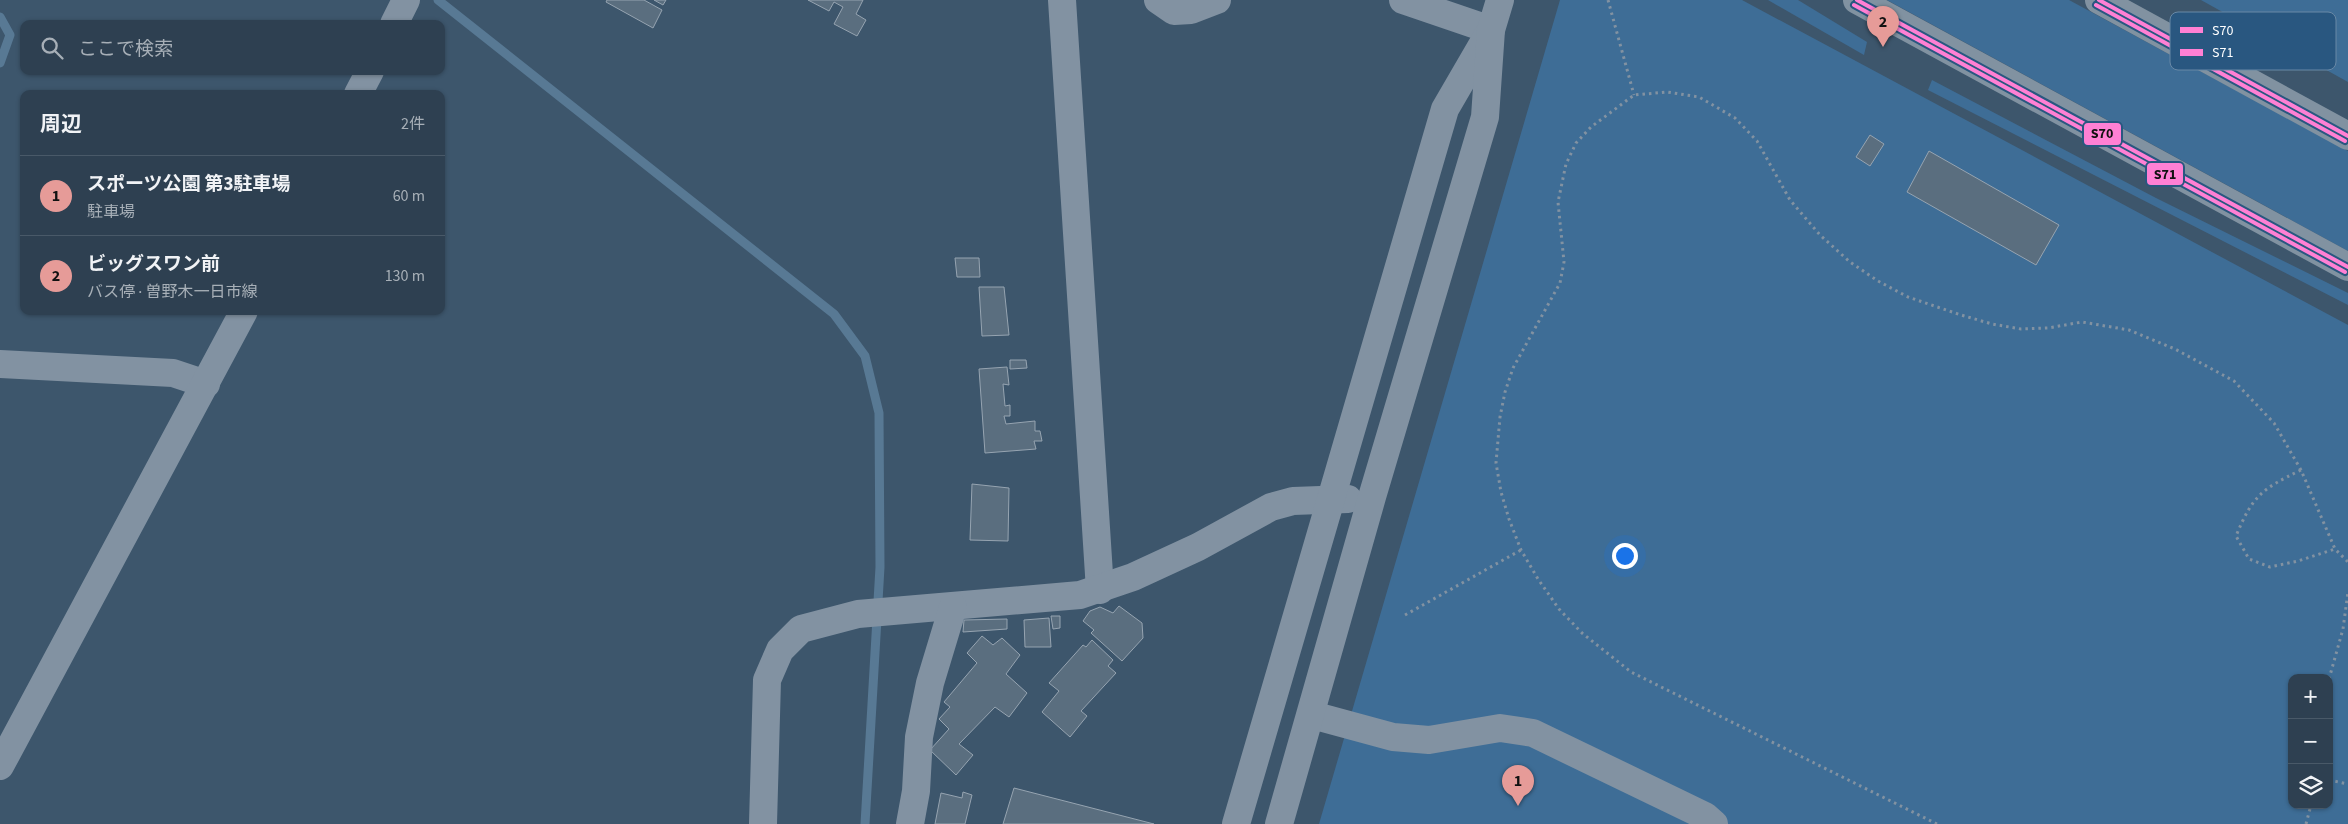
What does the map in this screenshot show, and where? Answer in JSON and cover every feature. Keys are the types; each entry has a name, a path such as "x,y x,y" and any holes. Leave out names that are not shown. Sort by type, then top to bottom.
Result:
{"main road":[{"path":"1857,0 2348,266"},
{"path":"2099,0 2170,39"},
{"path":"2227,70 2348,136"}],"street":[{"path":"396,20 406,0"},
{"path":"1062,0 1100,590"},
{"path":"1158,0 1174,11 1191,10 1217,0"},
{"path":"1403,0 1491,30"},
{"path":"1279,824 1312,715 1372,497 1485,117 1491,30 1500,0"},
{"path":"1236,824 1445,109 1491,30"},
{"path":"360,90 368,75"},
{"path":"0,766 242,315"},
{"path":"0,364 173,373 206,384"},
{"path":"763,824 767,680 780,650 800,629 858,614 1046,599 1100,590 1190,551 1271,507 1293,502 1372,497"},
{"path":"910,824 916,791 919,737 946,607"},
{"path":"1312,715 1393,737 1429,740 1500,728 1533,733 1705,816 1714,824"}],"path":[{"path":"1608,0 1634,94"},
{"path":"1937,824 1631,672 1582,633 1559,609 1538,579 1522,550 1503,501 1496,463 1497,442 1505,392 1522,349 1560,283 1564,262 1558,202 1566,164 1576,143 1591,127 1634,94 1667,92 1699,97 1735,118 1757,141 1790,200 1820,235 1850,262 1878,281 1908,297 1992,324 2021,329 2048,328 2082,322 2129,330 2176,349 2234,381 2274,423 2300,470 2335,549 2348,562"},
{"path":"2300,470 2269,486 2247,509 2236,536 2249,559 2270,567 2298,561 2335,549"},
{"path":"1405,615 1522,550"},
{"path":"2330,674 2343,629 2348,592"},
{"path":"2333,781 2348,784"},
{"path":"2306,824 2309,809"}],"shaded area":[{"path":"1560,0 1742,0 2348,325 2348,824 1319,824"},
{"path":"1768,0 1798,0 1867,42 1864,55"},
{"path":"1887,0 2069,0 2170,55 2170,70 2198,70 2348,151 2348,251"},
{"path":"2201,0 2348,0 2348,82 2326,70 2336,70 2336,12 2223,12"},
{"path":"1932,80 2156,198 2348,293 2348,305 1928,90"}],"building":[{"path":"607,0 644,0 662,10 653,28 606,2"},
{"path":"654,0 666,0 663,5"},
{"path":"808,0 863,0 856,14 866,20 857,36 834,24 843,7 834,2 829,11"},
{"path":"1870,135 1884,144 1870,166 1856,157"},
{"path":"1929,151 2059,225 2036,265 1907,192"},
{"path":"955,258 979,258 980,277 957,277"},
{"path":"979,287 1004,287 1009,335 982,336"},
{"path":"1010,360 1026,360 1027,368 1010,369"},
{"path":"1007,367 1009,385 1003,384 1005,406 1010,405 1010,416 1004,416 1006,424 1035,421 1035,431 1040,431 1042,441 1034,441 1036,449 985,453 979,369"},
{"path":"972,484 1009,488 1008,541 970,540"},
{"path":"1119,606 1142,623 1143,638 1122,661 1091,633 1094,630 1083,621 1090,611 1100,607 1113,613"},
{"path":"1051,616 1060,616 1060,628 1053,629"},
{"path":"1049,618 1051,647 1025,647 1024,620"},
{"path":"1007,619 1007,629 963,632 964,620"},
{"path":"982,636 993,645 1002,638 1020,655 1006,674 1027,693 1009,717 995,707 959,744 973,755 956,775 930,750 949,729 939,719 950,707 944,702 977,663 967,653"},
{"path":"1092,640 1113,660 1108,666 1116,673 1081,711 1087,716 1070,737 1042,712 1059,691 1049,683 1083,645 1086,647"},
{"path":"1014,788 1154,824 1003,824"},
{"path":"963,792 972,795 965,824 935,824 941,793 962,798"}],"waterway":[{"path":"438,0 834,314 865,356 879,413 880,567 865,824"},
{"path":"0,17 10,35 0,63"}],"transit line":[{"name":"S70","path":"1857,0 2348,267"},
{"name":"S70","path":"2099,0 2170,39"},
{"name":"S71","path":"1854,5 2345,272"},
{"name":"S71","path":"2096,5 2170,45"},
{"name":"S71","path":"2215,70 2345,141"},
{"name":"S70","path":"2227,70 2348,136"}],"place":[{"name":"ビッグスワン前","path":"1883,47"},
{"name":"スポーツ公園 第3駐車場","path":"1518,806"}]}
